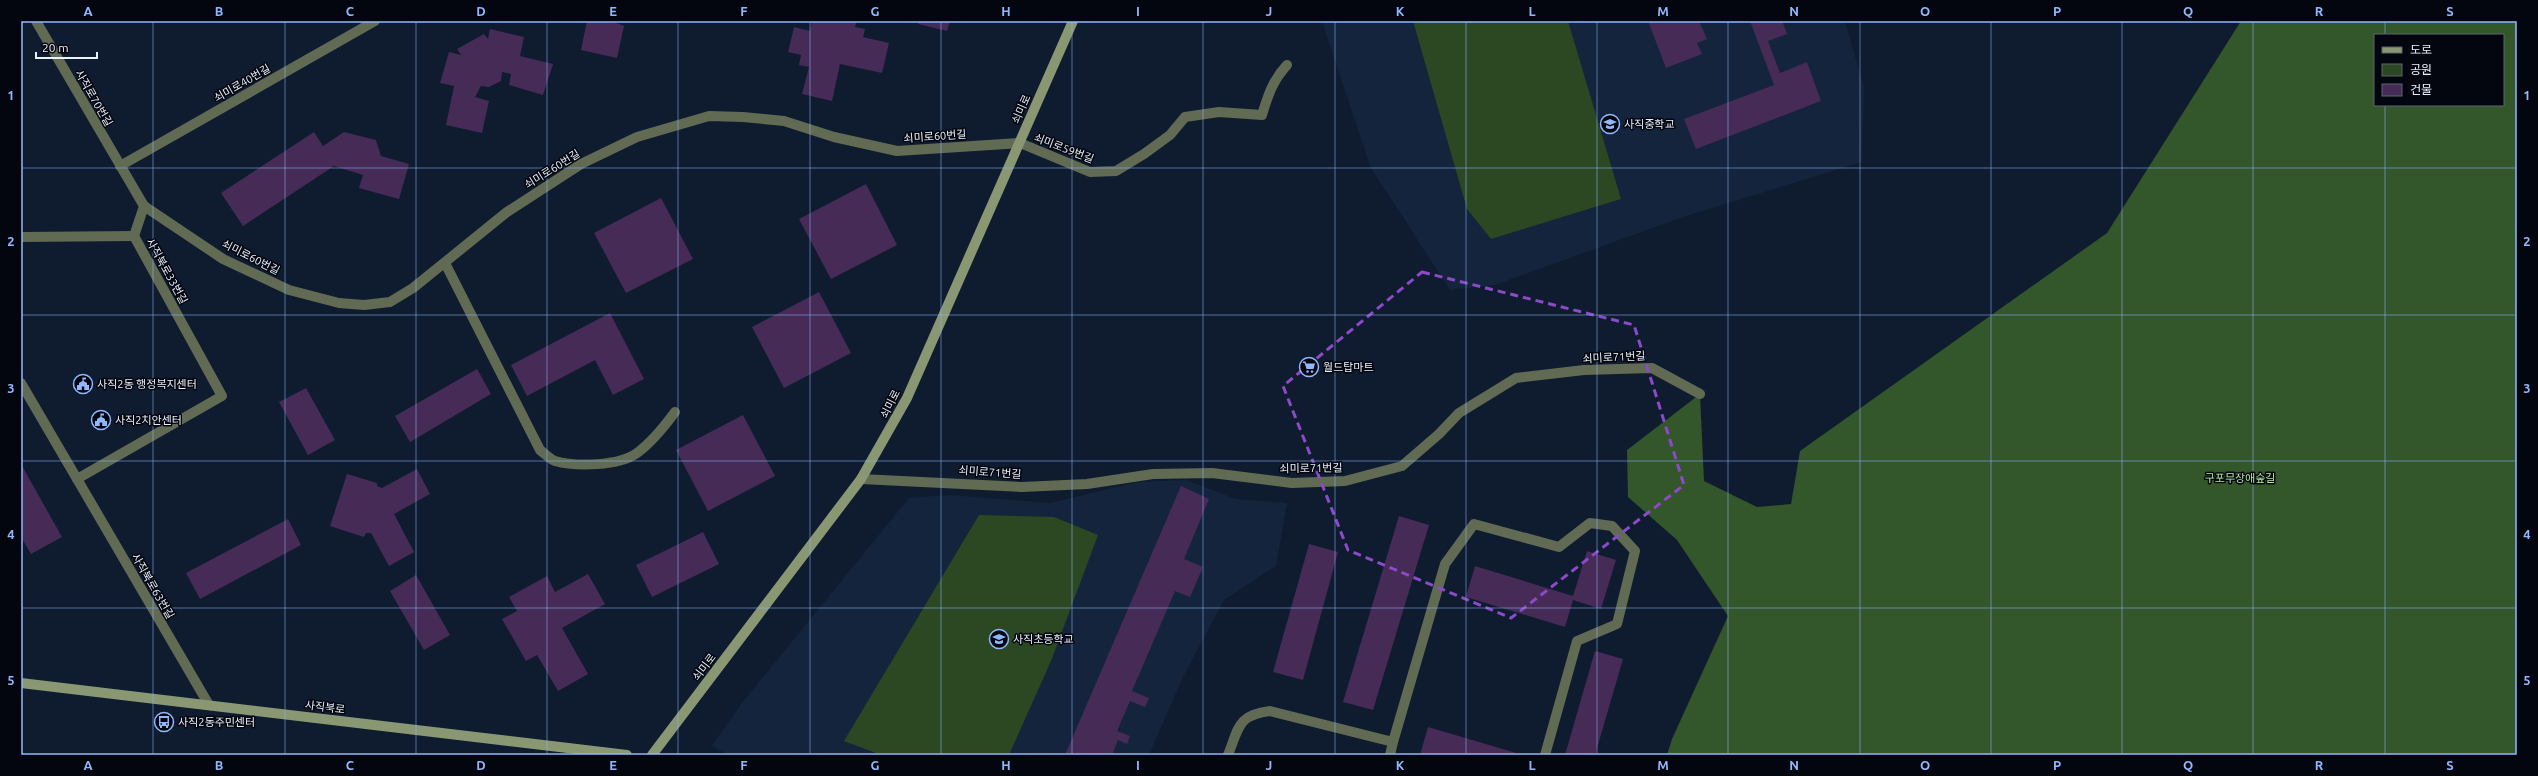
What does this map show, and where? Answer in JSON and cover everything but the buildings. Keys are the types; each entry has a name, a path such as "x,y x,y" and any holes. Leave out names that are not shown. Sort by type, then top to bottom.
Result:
{"main road":[{"name":"쇠미로","path":"652,755 861,479 907,398 1073,21"},
{"name":"사직북로","path":"21,683 627,755"}],"street":[{"name":"사직로70번길","path":"36,21 144,206"},
{"name":"쇠미로40번길","path":"120,166 375,21"},
{"name":"쇠미로59번길","path":"1020,143 1090,172 1116,171 1144,154 1170,134 1185,117 1219,112 1262,115 1269,89 1278,74 1287,65"},
{"name":"쇠미로60번길","path":"144,206 223,259 289,290 339,303 364,305 390,302 413,288 507,212 582,164 637,138 709,116 743,117 784,121 834,137 897,151 1020,143"},
{"path":"134,236 144,206"},
{"name":"사직북로33번길","path":"21,237 134,236 222,396 77,479"},
{"path":"445,263 540,450 554,460 572,464 593,465 616,461 636,454 662,430 675,412"},
{"name":"쇠미로71번길","path":"861,479 1022,487 1087,484 1153,474 1212,473 1292,483 1345,480 1402,466 1439,434 1458,413 1516,378 1584,370 1652,368 1700,394"},
{"name":"사직북로63번길","path":"21,383 209,705"},
{"path":"1390,755 1445,564 1474,524 1559,546 1590,523 1612,526 1635,551 1617,624 1577,641 1545,755"},
{"path":"1228,755 1242,721 1253,713 1270,711 1393,742"}],"highlighted area":[{"path":"1422,272 1634,325 1684,485 1511,618 1348,550 1283,386"}],"shaded area":[{"name":"사직중학교","path":"1322,21 1845,21 1864,87 1862,162 1686,216 1495,285 1450,290 1371,168"},
{"name":"사직초등학교","path":"1186,480 1236,499 1287,503 1276,566 1224,600 1183,677 1149,755 728,755 712,746 741,704 909,498 949,495 1050,503 1138,482"}],"green space":[{"path":"1413,21 1568,21 1621,199 1491,239 1467,209"},
{"name":"구포무장애숲길","path":"2241,21 2517,21 2517,755 1667,755 1672,739 1728,616 1677,540 1628,497 1627,450 1700,394 1704,481 1757,507 1791,504 1800,451 2107,233"},
{"path":"979,515 1054,517 1098,535 1051,661 1009,755 881,755 844,741"}],"place":[{"name":"사직중학교","path":"1610,124"},
{"name":"월드탑마트","path":"1309,367"},
{"name":"사직2동 행정복지센터","path":"83,384"},
{"name":"사직2치안센터","path":"101,420"},
{"name":"사직초등학교","path":"999,639"},
{"name":"사직2동주민센터","path":"164,722"}]}
